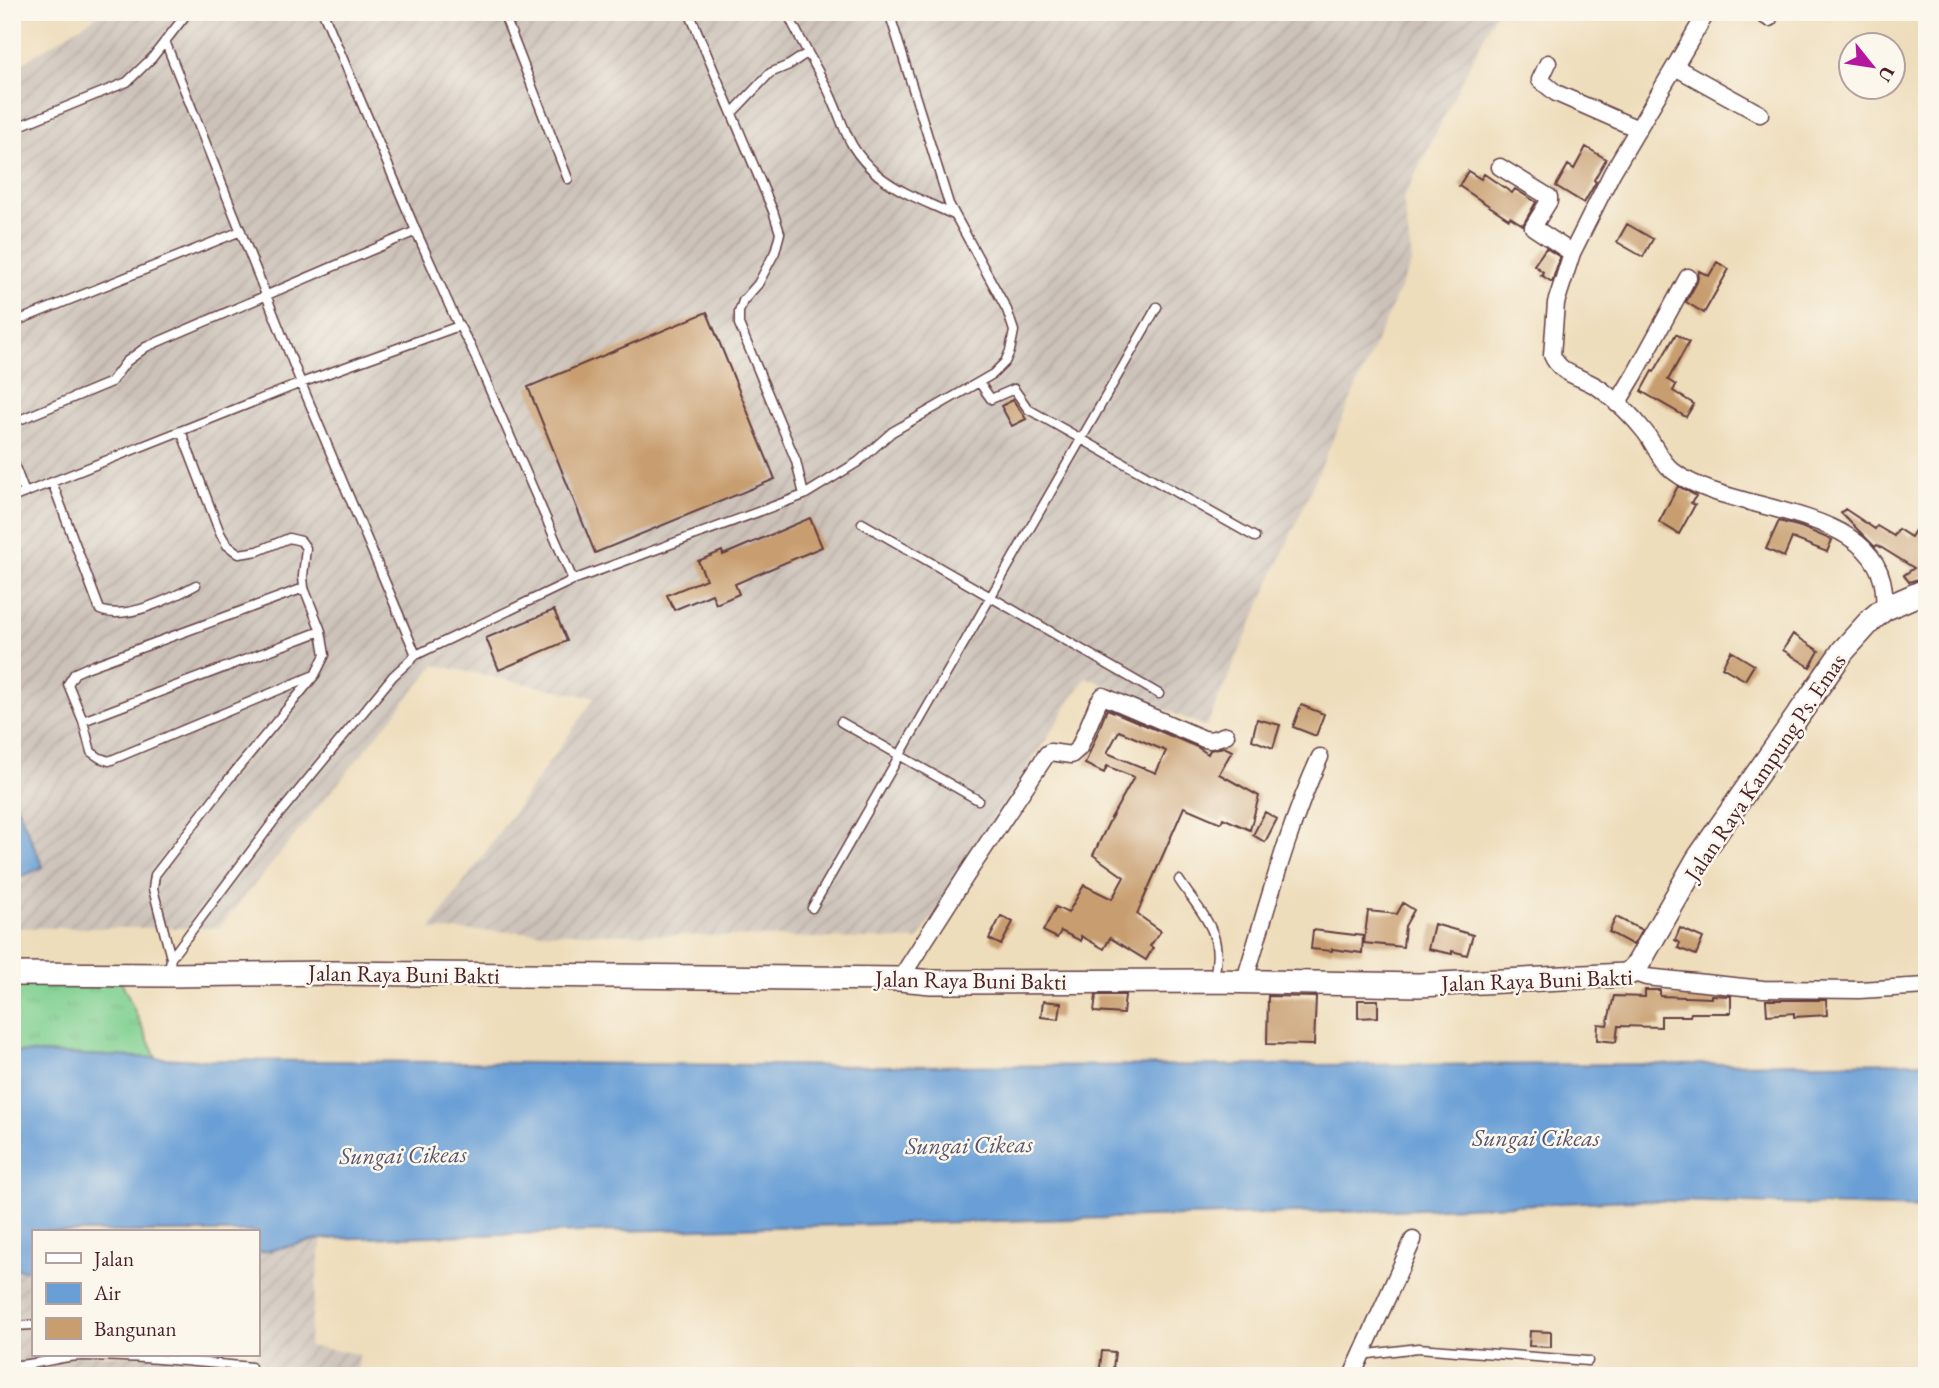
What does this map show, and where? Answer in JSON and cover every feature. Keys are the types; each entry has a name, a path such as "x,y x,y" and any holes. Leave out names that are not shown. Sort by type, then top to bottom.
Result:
{"main road":[{"name":"Jalan Raya Kampung Ps. Emas","path":"1631,972 1698,859 1843,652 1884,608 1927,590"},
{"name":"Jalan Raya Buni Bakti","path":"12,974 170,967 335,973 900,979 931,982 1213,981 1419,985 1618,976 1631,972"}],"street":[{"path":"1707,12 1612,173 1572,253 1556,303 1552,355 1554,362 1566,372 1597,386 1644,431 1666,464 1692,482 1826,525 1861,546 1876,564 1882,578 1884,608"},
{"path":"1548,63 1540,80 1556,93 1638,129"},
{"path":"1675,67 1760,114"},
{"path":"1500,167 1549,197 1533,227 1572,253"},
{"path":"1617,404 1688,277"},
{"path":"900,979 1047,754 1074,754 1103,696 1204,739 1211,740 1226,735"},
{"path":"1244,983 1303,797 1320,757"},
{"name":"Jalan Raya Buni Bakti","path":"1631,972 1646,977 1763,989 1859,990 1927,986"},
{"path":"1352,1376 1413,1240"}],"lane":[{"path":"12,129 127,82 152,58 188,12"},
{"path":"323,12 416,231 471,347 573,580"},
{"path":"503,12 568,179"},
{"path":"689,12 780,233 775,252 758,284 743,301 739,324 796,461 803,495"},
{"path":"786,12 828,90 843,130 856,154 879,176 896,187 954,215"},
{"path":"170,967 275,818 393,676 416,655 573,580 803,495 858,462 892,432 993,374 1005,362 1014,331 1007,310 949,204 890,12"},
{"path":"165,41 301,383 416,655"},
{"path":"732,113 770,73 807,53"},
{"path":"12,323 241,231"},
{"path":"12,423 111,382 126,362 146,346 416,231"},
{"path":"812,908 1157,307"},
{"path":"12,498 301,383 459,326"},
{"path":"979,382 991,399 1014,389 1028,409 1255,537"},
{"path":"170,967 153,889 155,875 228,780 315,675 325,655 321,631 304,588 306,548 301,541 289,538 258,551 240,554 227,545 181,431"},
{"path":"12,459 25,493"},
{"path":"52,482 100,610 108,613 143,609 196,585"},
{"path":"862,523 1158,694"},
{"path":"304,588 75,673 68,684 83,720 91,752 109,761 315,675"},
{"path":"83,720 321,631"},
{"path":"842,722 978,800"},
{"path":"1179,880 1214,932 1217,966 1213,981"},
{"path":"12,1326 32,1325"},
{"path":"1361,1355 1418,1348 1588,1361"},
{"path":"12,1366 27,1366 78,1356 160,1359 251,1367"}],"shaded area":[{"path":"103,12 1496,12 1403,199 1412,261 1206,727 1086,677 918,940 430,930 595,698 435,665 219,928 12,928 12,71"},
{"path":"322,1239 308,1346 359,1354 357,1376 12,1376 12,1269 32,1270 32,1356 259,1356 259,1253"}],"green space":[{"path":"12,974 118,974 156,1058 12,1052"}],"water":[{"path":"12,794 43,867 12,881"},
{"name":"Sungai Cikeas","path":"12,1052 207,1060 880,1066 1927,1062 1927,1208 1633,1200 1372,1211 322,1239 259,1253 259,1230 32,1230 32,1270 12,1269"}],"building":[{"path":"1586,147 1606,159 1584,203 1556,186 1568,165 1574,169"},
{"path":"1468,171 1481,179 1484,174 1512,193 1515,189 1536,202 1523,225 1510,217 1509,219 1459,186"},
{"path":"1627,224 1653,239 1643,257 1617,242"},
{"path":"1546,248 1560,257 1552,282 1541,275 1543,272 1534,265"},
{"path":"1717,262 1729,269 1704,313 1686,302 1697,282 1699,271 1709,276"},
{"path":"707,312 775,479 595,553 528,387"},
{"path":"1676,334 1689,342 1668,380 1676,385 1673,391 1694,404 1686,417 1641,391"},
{"path":"1013,400 1026,419 1012,426 1001,406"},
{"path":"1678,486 1696,496 1691,503 1695,505 1679,534 1659,522"},
{"path":"1845,509 1875,529 1877,526 1894,536 1898,529 1911,537 1915,530 1927,536 1927,576 1909,582 1904,575 1914,568 1877,545 1875,547 1841,513"},
{"path":"810,518 822,547 735,584 739,594 716,604 712,594 674,610 667,595 706,579 698,561 722,551 723,555"},
{"path":"1779,521 1832,540 1827,552 1792,538 1784,557 1766,549"},
{"path":"554,610 567,641 499,670 486,638"},
{"path":"1793,634 1819,651 1810,667 1783,650"},
{"path":"1731,651 1754,665 1745,680 1722,667"},
{"path":"1301,705 1324,714 1316,736 1293,727"},
{"path":"1107,709 1208,754 1210,750 1224,747 1232,751 1219,774 1259,796 1250,830 1223,818 1221,823 1184,807 1137,914 1161,931 1150,946 1153,948 1146,960 1110,938 1104,949 1081,936 1081,941 1061,931 1057,938 1043,931 1056,907 1068,913 1084,885 1112,899 1124,877 1093,855 1134,777 1107,766 1104,773 1085,764","holes":["1119,731 1166,751 1156,773 1107,753"]},
{"path":"1257,719 1280,725 1273,748 1252,740"},
{"path":"1265,812 1277,819 1265,842 1253,835"},
{"path":"1403,903 1414,910 1405,926 1403,947 1364,943 1368,911 1397,914"},
{"path":"1001,916 1013,922 1001,945 989,939"},
{"path":"1616,917 1642,930 1633,945 1609,932"},
{"path":"1434,924 1473,935 1467,955 1428,949"},
{"path":"1680,928 1703,938 1696,955 1678,948 1680,943 1675,940"},
{"path":"1313,930 1363,936 1362,953 1311,949"},
{"path":"1645,990 1660,990 1660,996 1731,996 1731,1013 1661,1016 1661,1027 1618,1026 1616,1042 1597,1040 1598,1024 1607,1025 1614,996 1645,997"},
{"path":"1096,995 1125,995 1123,1014 1094,1012"},
{"path":"1268,996 1316,997 1314,1045 1267,1044"},
{"path":"1358,1000 1378,1000 1378,1017 1358,1018"},
{"path":"1766,1000 1826,1000 1827,1015 1767,1015"},
{"path":"1043,1001 1061,1003 1059,1019 1041,1017"},
{"path":"1530,1331 1551,1332 1551,1347 1529,1346"},
{"path":"1102,1351 1115,1352 1112,1376 1099,1376"}]}
